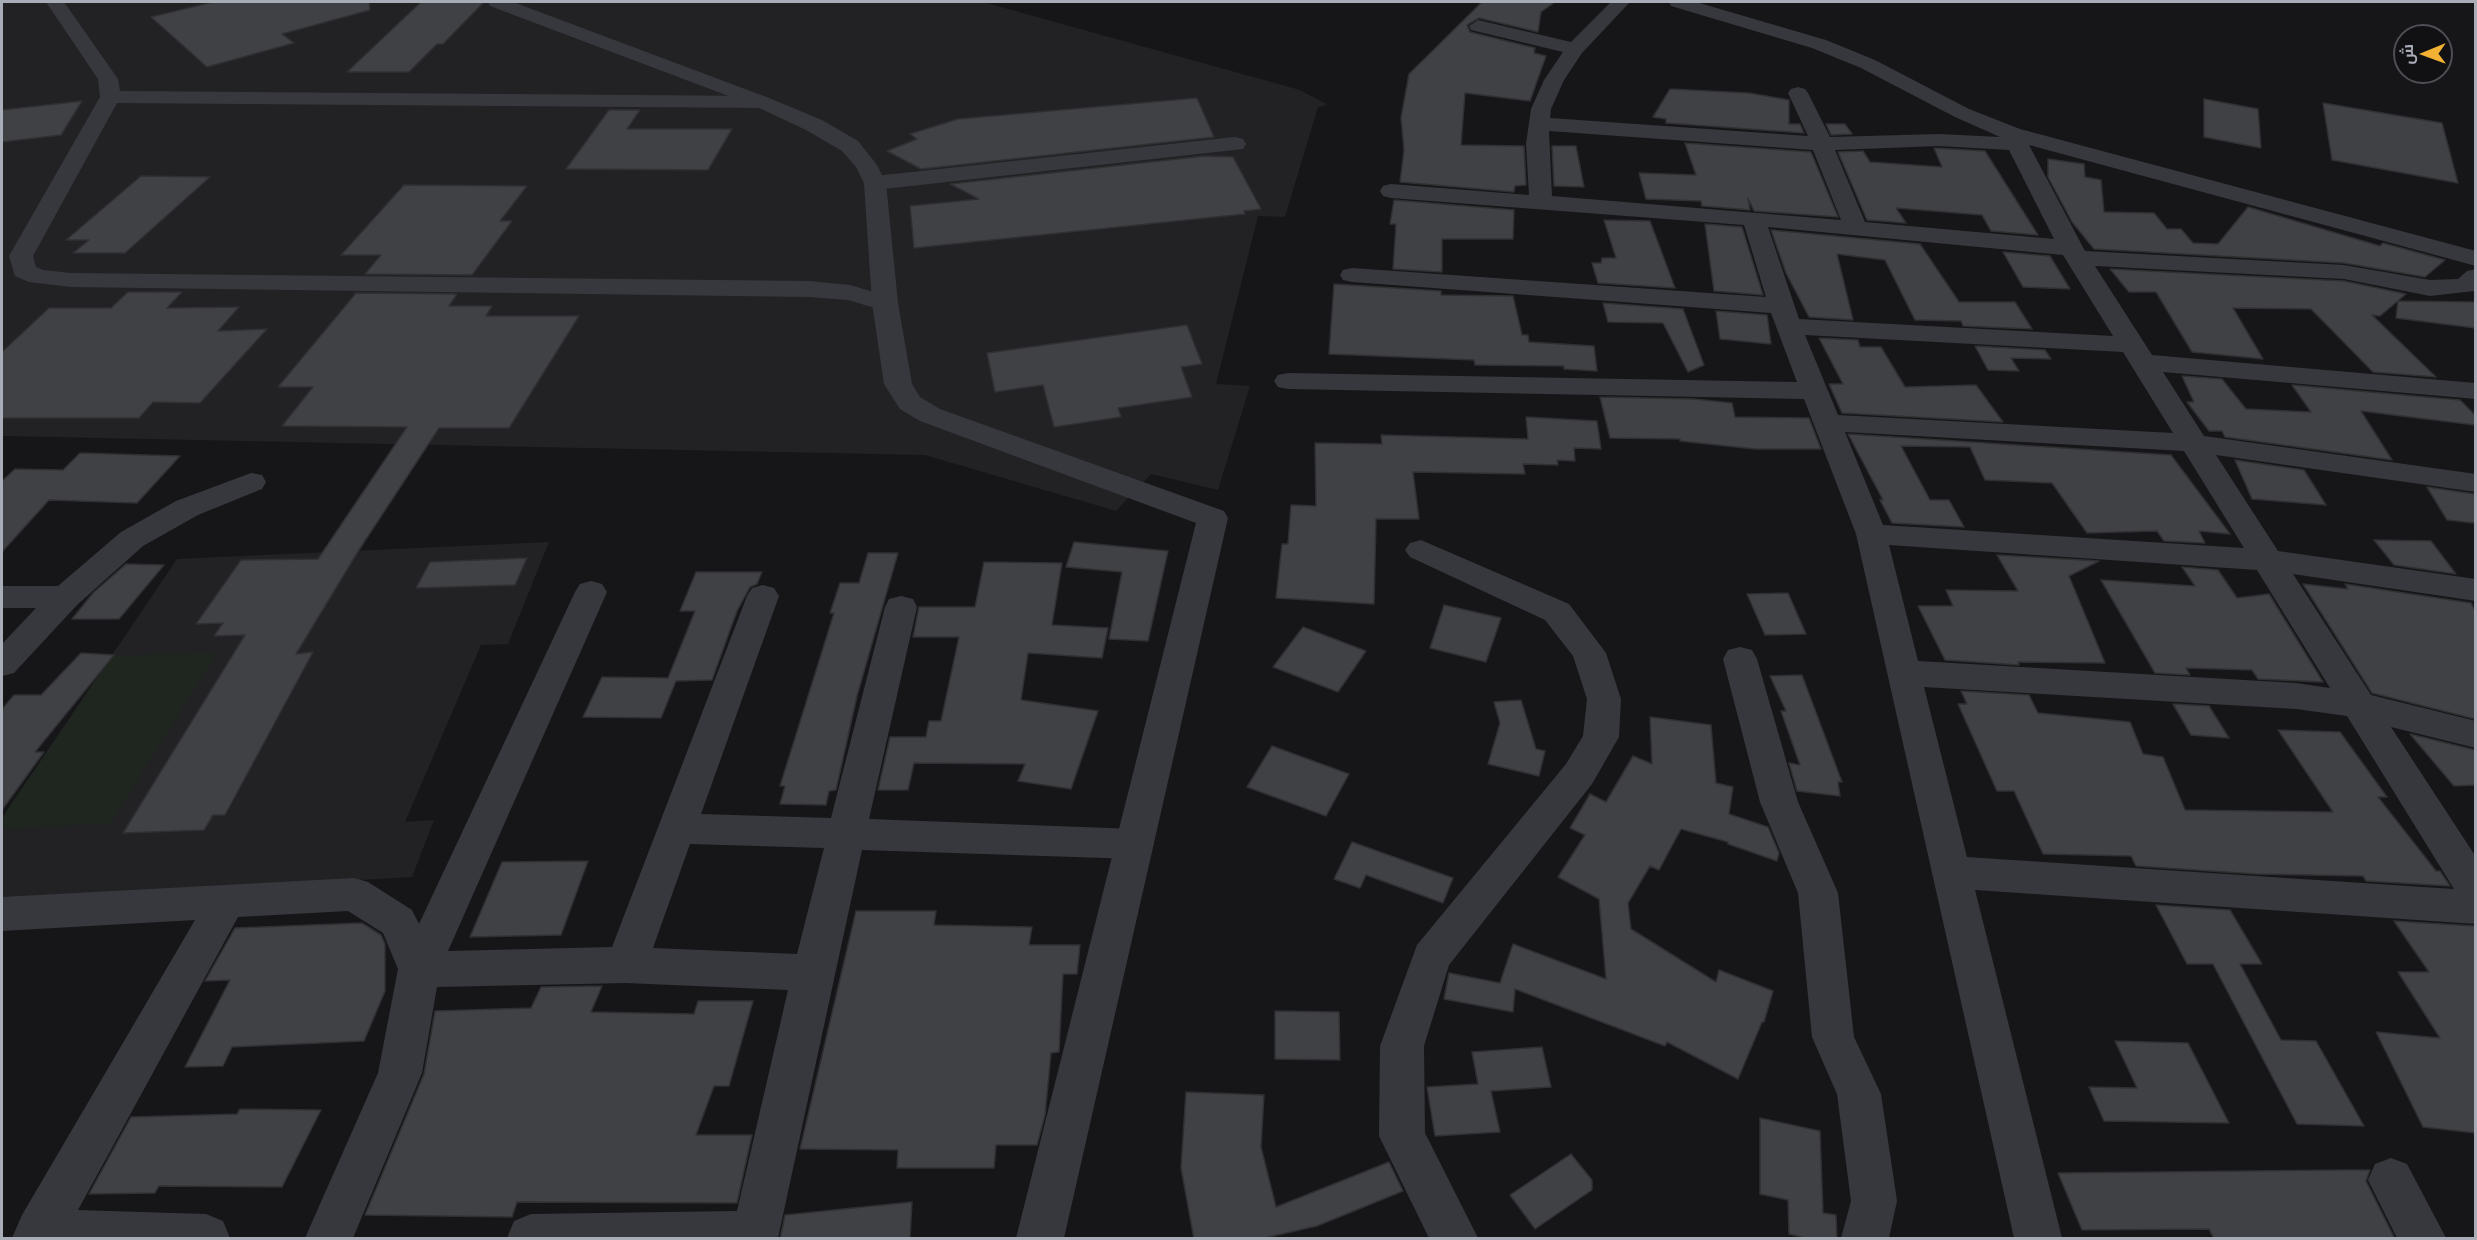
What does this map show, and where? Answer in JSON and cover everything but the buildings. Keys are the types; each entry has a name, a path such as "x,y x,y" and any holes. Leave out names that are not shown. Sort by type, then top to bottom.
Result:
{"street":[{"path":"55,2 108,79 110,97 21,256 24,271 38,277 809,289 850,293 885,303"},
{"path":"497,2 762,102 814,125 850,146 866,165 875,183 885,303 898,384 910,403 930,416 1213,518 1040,1239"},
{"path":"1541,203 1538,124 1554,80 1575,49 1621,2"},
{"path":"1678,2 1819,44 1868,64 2015,139 2475,259"},
{"path":"1478,26 1575,49"},
{"path":"1798,93 1822,144 1856,228"},
{"path":"110,97 762,102"},
{"path":"1538,124 1822,144 2015,139"},
{"path":"2015,139 2074,253 2475,891"},
{"path":"875,183 1235,144"},
{"path":"1391,191 1856,228 2074,253 2344,272 2430,288 2465,286 2475,276"},
{"path":"1754,219 1785,316 1871,534 2038,1239"},
{"path":"1352,275 1785,316 2475,391"},
{"path":"1288,381 1816,391"},
{"path":"1828,423 2194,443 2475,483"},
{"path":"2,664 66,597 132,539 187,508 251,482"},
{"path":"1871,534 2267,560 2475,590"},
{"path":"1421,550 1557,612 1589,653 1604,699 1601,737 1579,774 1431,957 1402,1046 1402,1136 1454,1239"},
{"path":"329,1239 400,1073 419,969 591,591"},
{"path":"626,965 763,596"},
{"path":"2,597 66,597"},
{"path":"531,1239 755,1236 813,973 901,606"},
{"path":"1740,659 1779,801 1818,893 1833,1036 1858,1094 1874,1201 1865,1239"},
{"path":"1905,673 2296,696 2358,705 2475,735"},
{"path":"677,828 1135,844"},
{"path":"1952,872 2475,907"},
{"path":"2,914 354,894 398,922 419,969"},
{"path":"206,1239 38,1235 226,902"},
{"path":"419,969 626,965 813,973"},
{"path":"2391,1180 2422,1239"}],"shaded area":[{"path":"2,2 983,2 1300,90 1328,105 1318,107 1285,217 1258,216 1216,384 1250,386 1218,490 1151,474 1116,511 925,455 2,436"},
{"path":"549,542 508,644 481,645 405,822 434,820 412,877 2,900 2,818 177,559"},
{"path":"217,652 111,823 2,829 2,818 112,656"}]}
